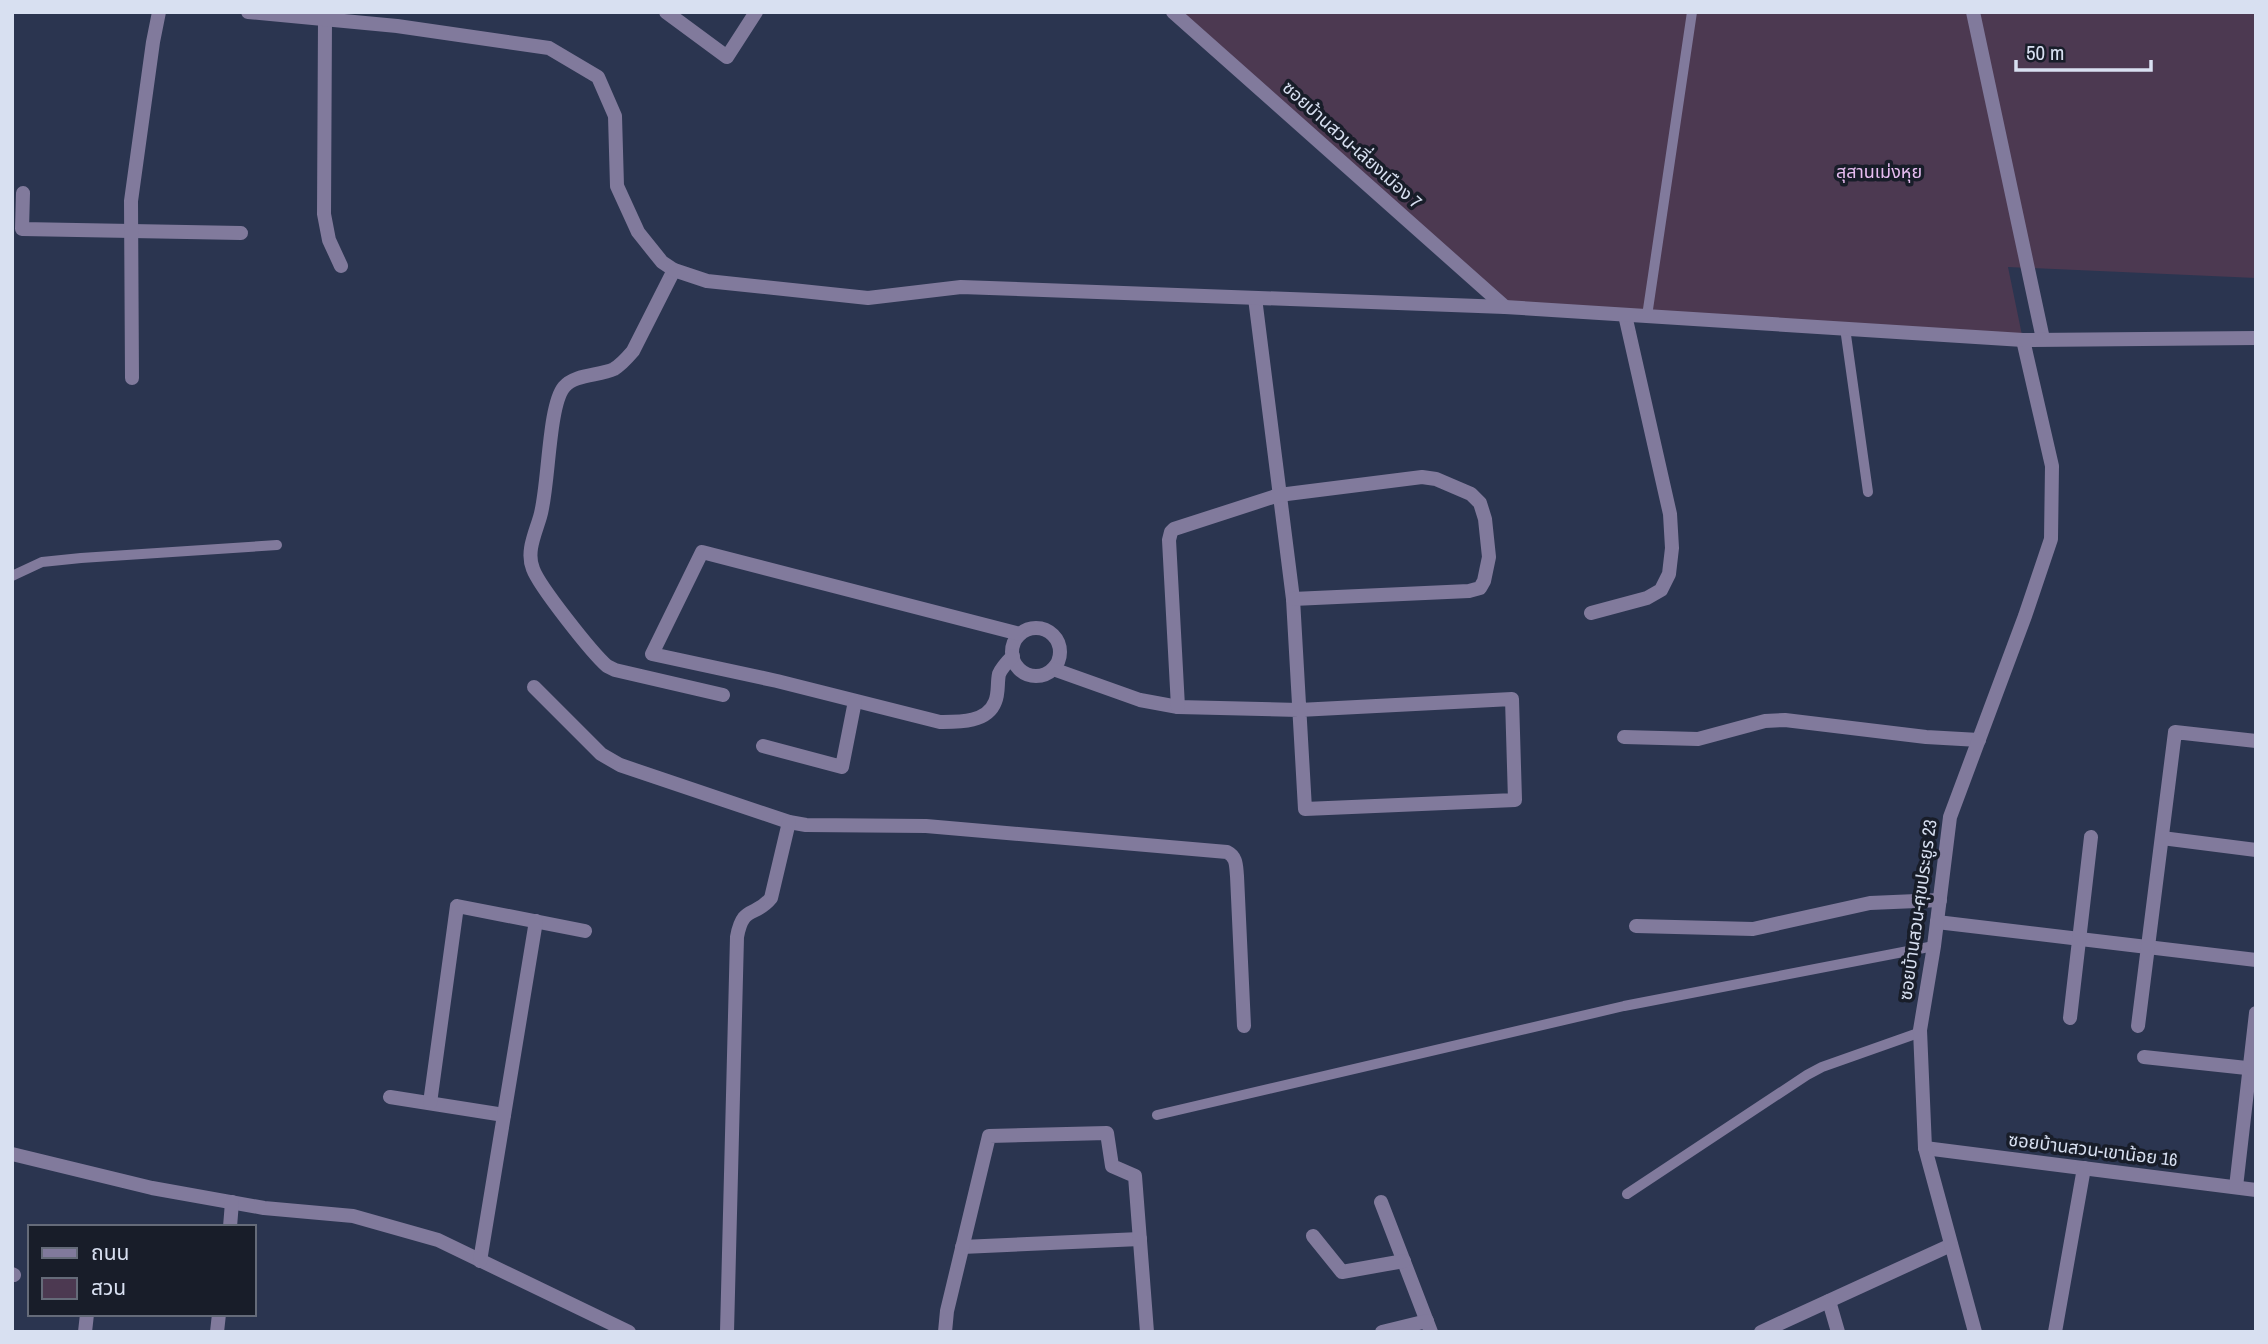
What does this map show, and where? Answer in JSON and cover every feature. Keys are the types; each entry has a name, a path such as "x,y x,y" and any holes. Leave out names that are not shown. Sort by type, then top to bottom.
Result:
{"street":[{"path":"132,378 130,230 135,171 159,12"},
{"path":"248,12 325,20 397,19 549,48 598,77 615,116 617,186 638,233 662,262 674,270 707,281 868,298 961,287 1505,307 2023,340 2256,338"},
{"path":"666,12 727,57 756,12"},
{"name":"ซอยบ้านสวน-เลี่ยงเมือง 7","path":"1173,12 1505,307"},
{"path":"1973,12 2043,339"},
{"path":"325,20 324,214 329,240 341,266"},
{"path":"23,193 22,229 241,233"},
{"path":"674,270 633,351 625,361 612,370 571,382 559,395 551,437 546,494 530,559 537,579 607,666 723,695"},
{"path":"1053,668 1140,700 1178,707 1299,710 1511,699 1515,800 1305,809 1299,710 1293,599 1255,298"},
{"path":"1591,613 1647,598 1661,590 1669,574 1672,548 1670,514 1625,314"},
{"name":"ซอยบ้านสวน-ศุขประยูร 23","path":"1975,1332 1925,1148 1921,1032 1950,817 2051,540 2052,466 2023,340"},
{"path":"1178,707 1169,540 1174,529 1279,495 1422,477 1436,479 1471,494 1480,503 1489,538 1489,557 1480,588 1469,591 1293,599"},
{"path":"1013,656 1020,669 1033,675 1047,673 1058,663 1060,647 1051,633 1035,628 1020,634 1015,641 1013,656 999,674 992,708 969,721 940,722 777,681 652,654 702,552 1020,634"},
{"path":"534,687 601,754 620,765 789,822 827,827 926,825 1227,852 1235,861 1237,876 1244,1026"},
{"path":"763,746 842,767 855,701"},
{"path":"1624,737 1698,739 1765,720 1785,720 1926,737 1979,740"},
{"path":"2138,1026 2175,732 2256,741"},
{"path":"727,1332 737,937 745,915 765,906 771,898 789,822"},
{"path":"2070,1018 2091,836"},
{"path":"2162,838 2256,850"},
{"path":"1636,926 1753,929 1870,903 1940,900"},
{"path":"430,1103 457,906 585,931"},
{"path":"480,1261 536,921"},
{"path":"1937,922 2256,960"},
{"path":"2236,1187 2253,1069 2256,1013"},
{"path":"2144,1057 2253,1069"},
{"path":"390,1097 504,1115"},
{"path":"945,1332 947,1311 989,1136 1108,1133 1112,1166 1135,1176 1147,1332"},
{"name":"ซอยบ้านสวน-เขาน้อย 16","path":"1925,1148 2256,1190"},
{"path":"12,1154 152,1188 264,1208 353,1216 439,1240 629,1332"},
{"path":"2055,1332 2084,1168"},
{"path":"230,1225 232,1202"},
{"path":"1381,1202 1429,1326 1382,1332"},
{"path":"1313,1236 1342,1272 1404,1261"},
{"path":"962,1247 1140,1239"},
{"path":"1761,1332 1951,1245"},
{"path":"1829,1301 1838,1332"}],"lane":[{"path":"1647,316 1692,12"},
{"path":"1845,328 1868,492"},
{"path":"12,576 42,562 277,545"},
{"path":"1157,1115 1624,1006 1934,946"},
{"path":"1626,1194 1807,1075 1822,1067 1921,1032"}],"green space":[{"name":"สุสานเม่งหุย","path":"1173,12 2256,12 2256,278 2008,267 2023,340 1505,307"}]}
